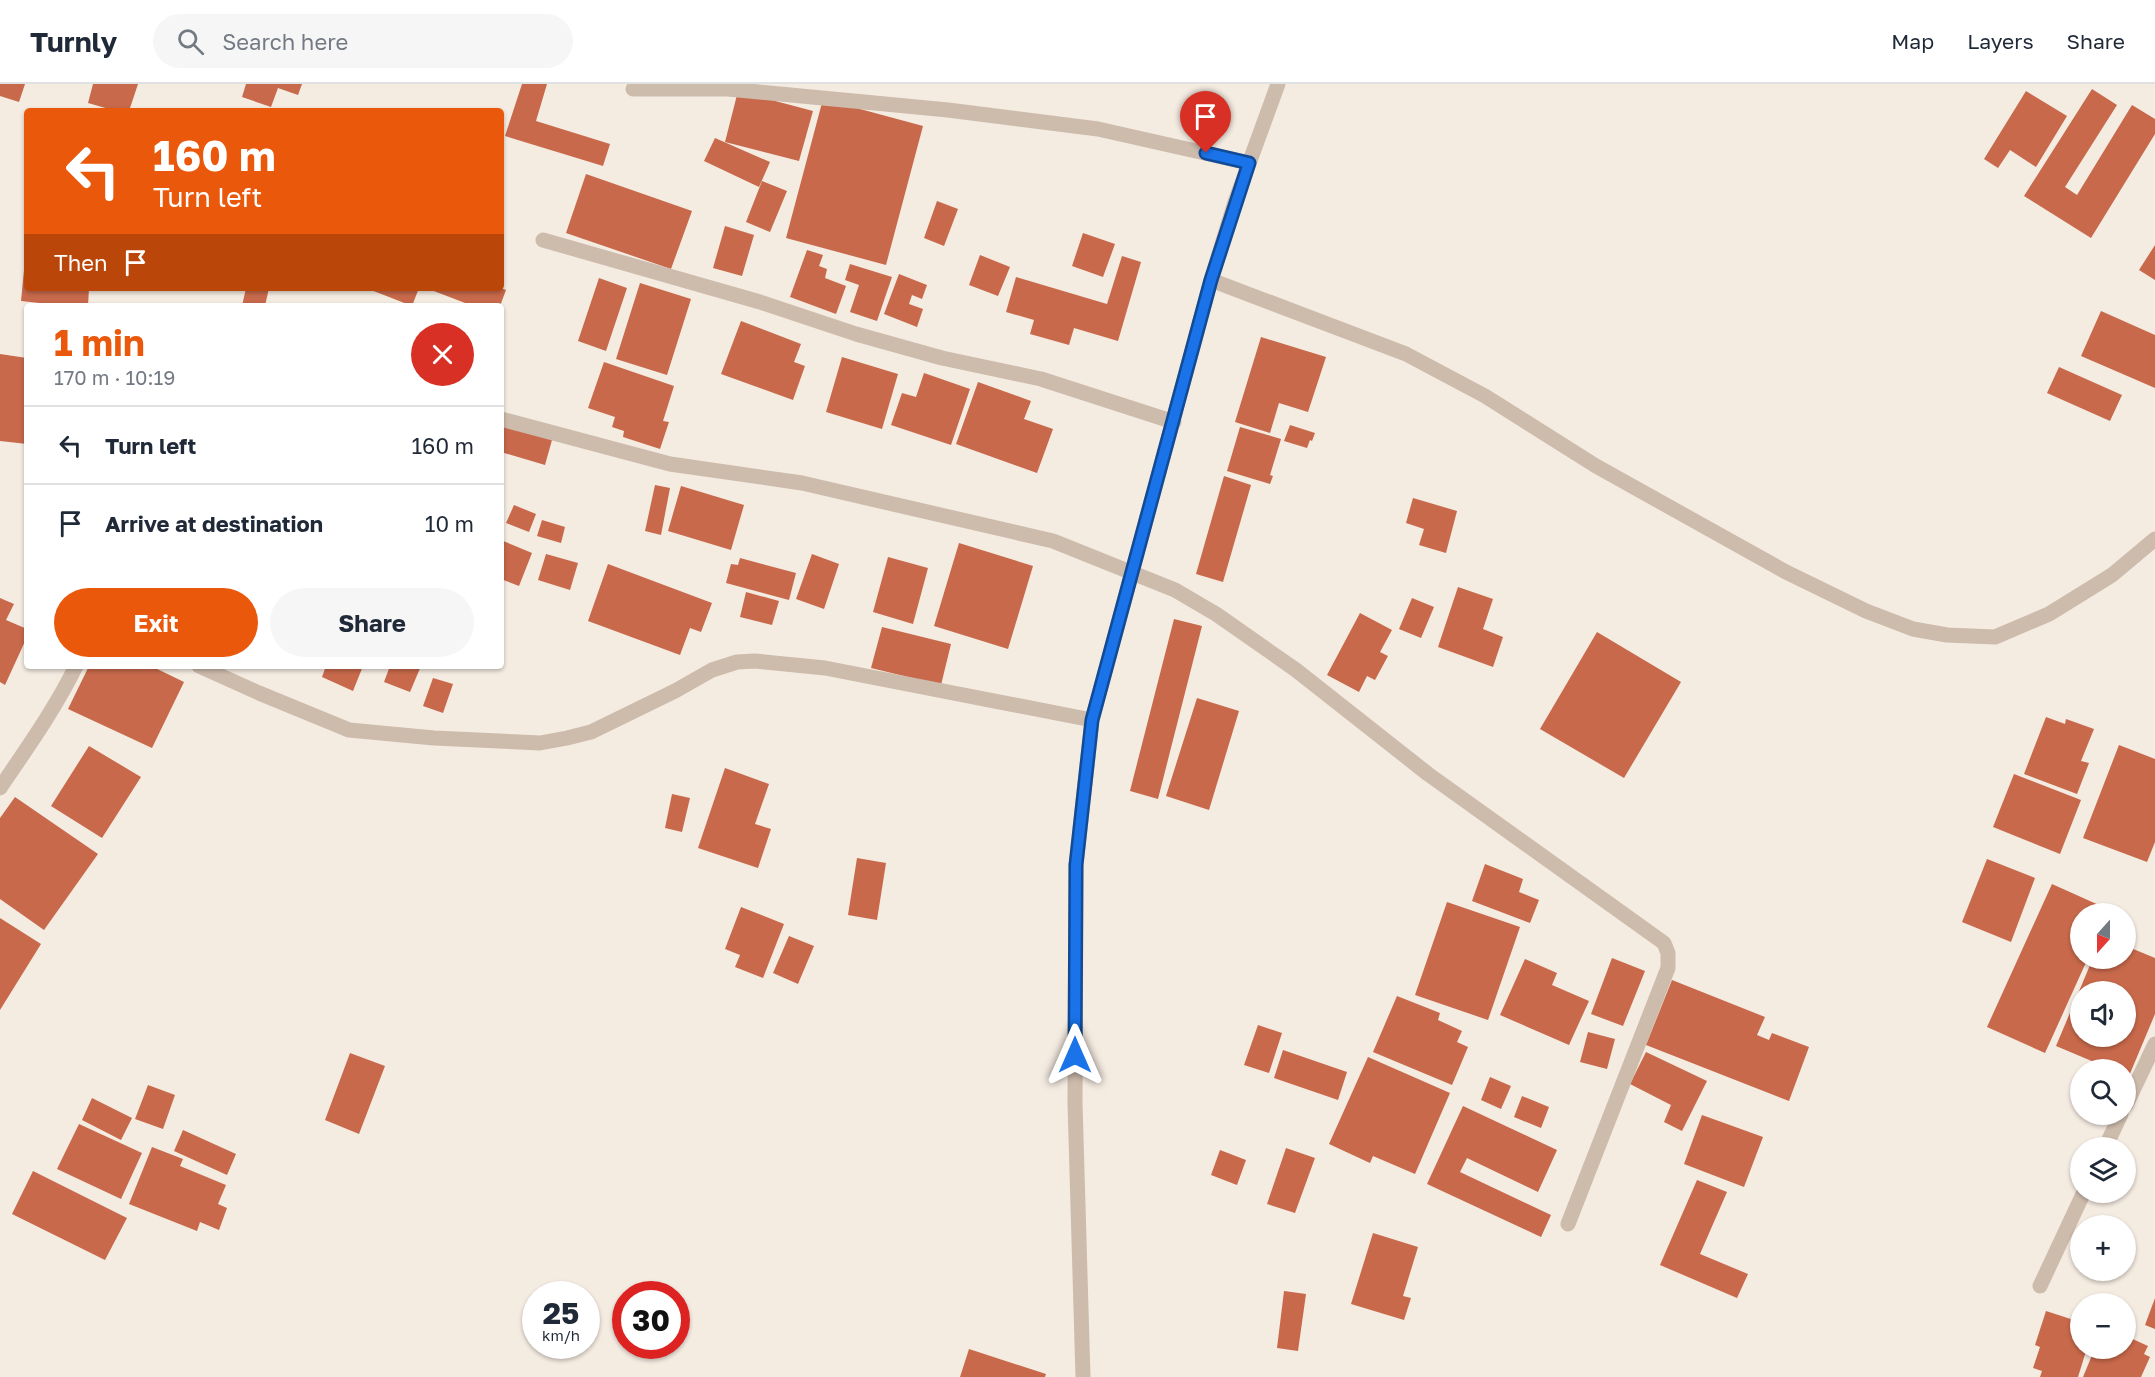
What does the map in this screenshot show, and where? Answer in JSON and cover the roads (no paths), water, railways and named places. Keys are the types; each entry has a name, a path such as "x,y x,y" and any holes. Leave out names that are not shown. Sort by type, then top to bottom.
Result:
{"street":[{"path":"1083,1377 1075,1103 1076,865 1092,720 1211,280 1249,163 1278,84"},
{"path":"633,89 728,89 948,110 1098,129 1249,163"},
{"path":"543,240 760,302 856,334 942,358 1041,379 1174,422"},
{"path":"1211,280 1406,354 1485,396 1596,466 1786,572 1866,611 1913,629 1947,635 1995,637 2049,615 2112,575 2155,539"},
{"path":"504,420 670,464 802,483 1053,541 1176,590 1216,614 1296,670 1428,774 1664,943 1668,953 1668,968 1568,1224"},
{"path":"206,669 349,730 434,738 540,743 567,738 591,732 675,691 712,670 737,662 755,661 825,668 1092,720"},
{"path":"0,788 64,691 75,669"},
{"path":"2136,1084 2155,1044"},
{"path":"2040,1286 2079,1203"}]}
